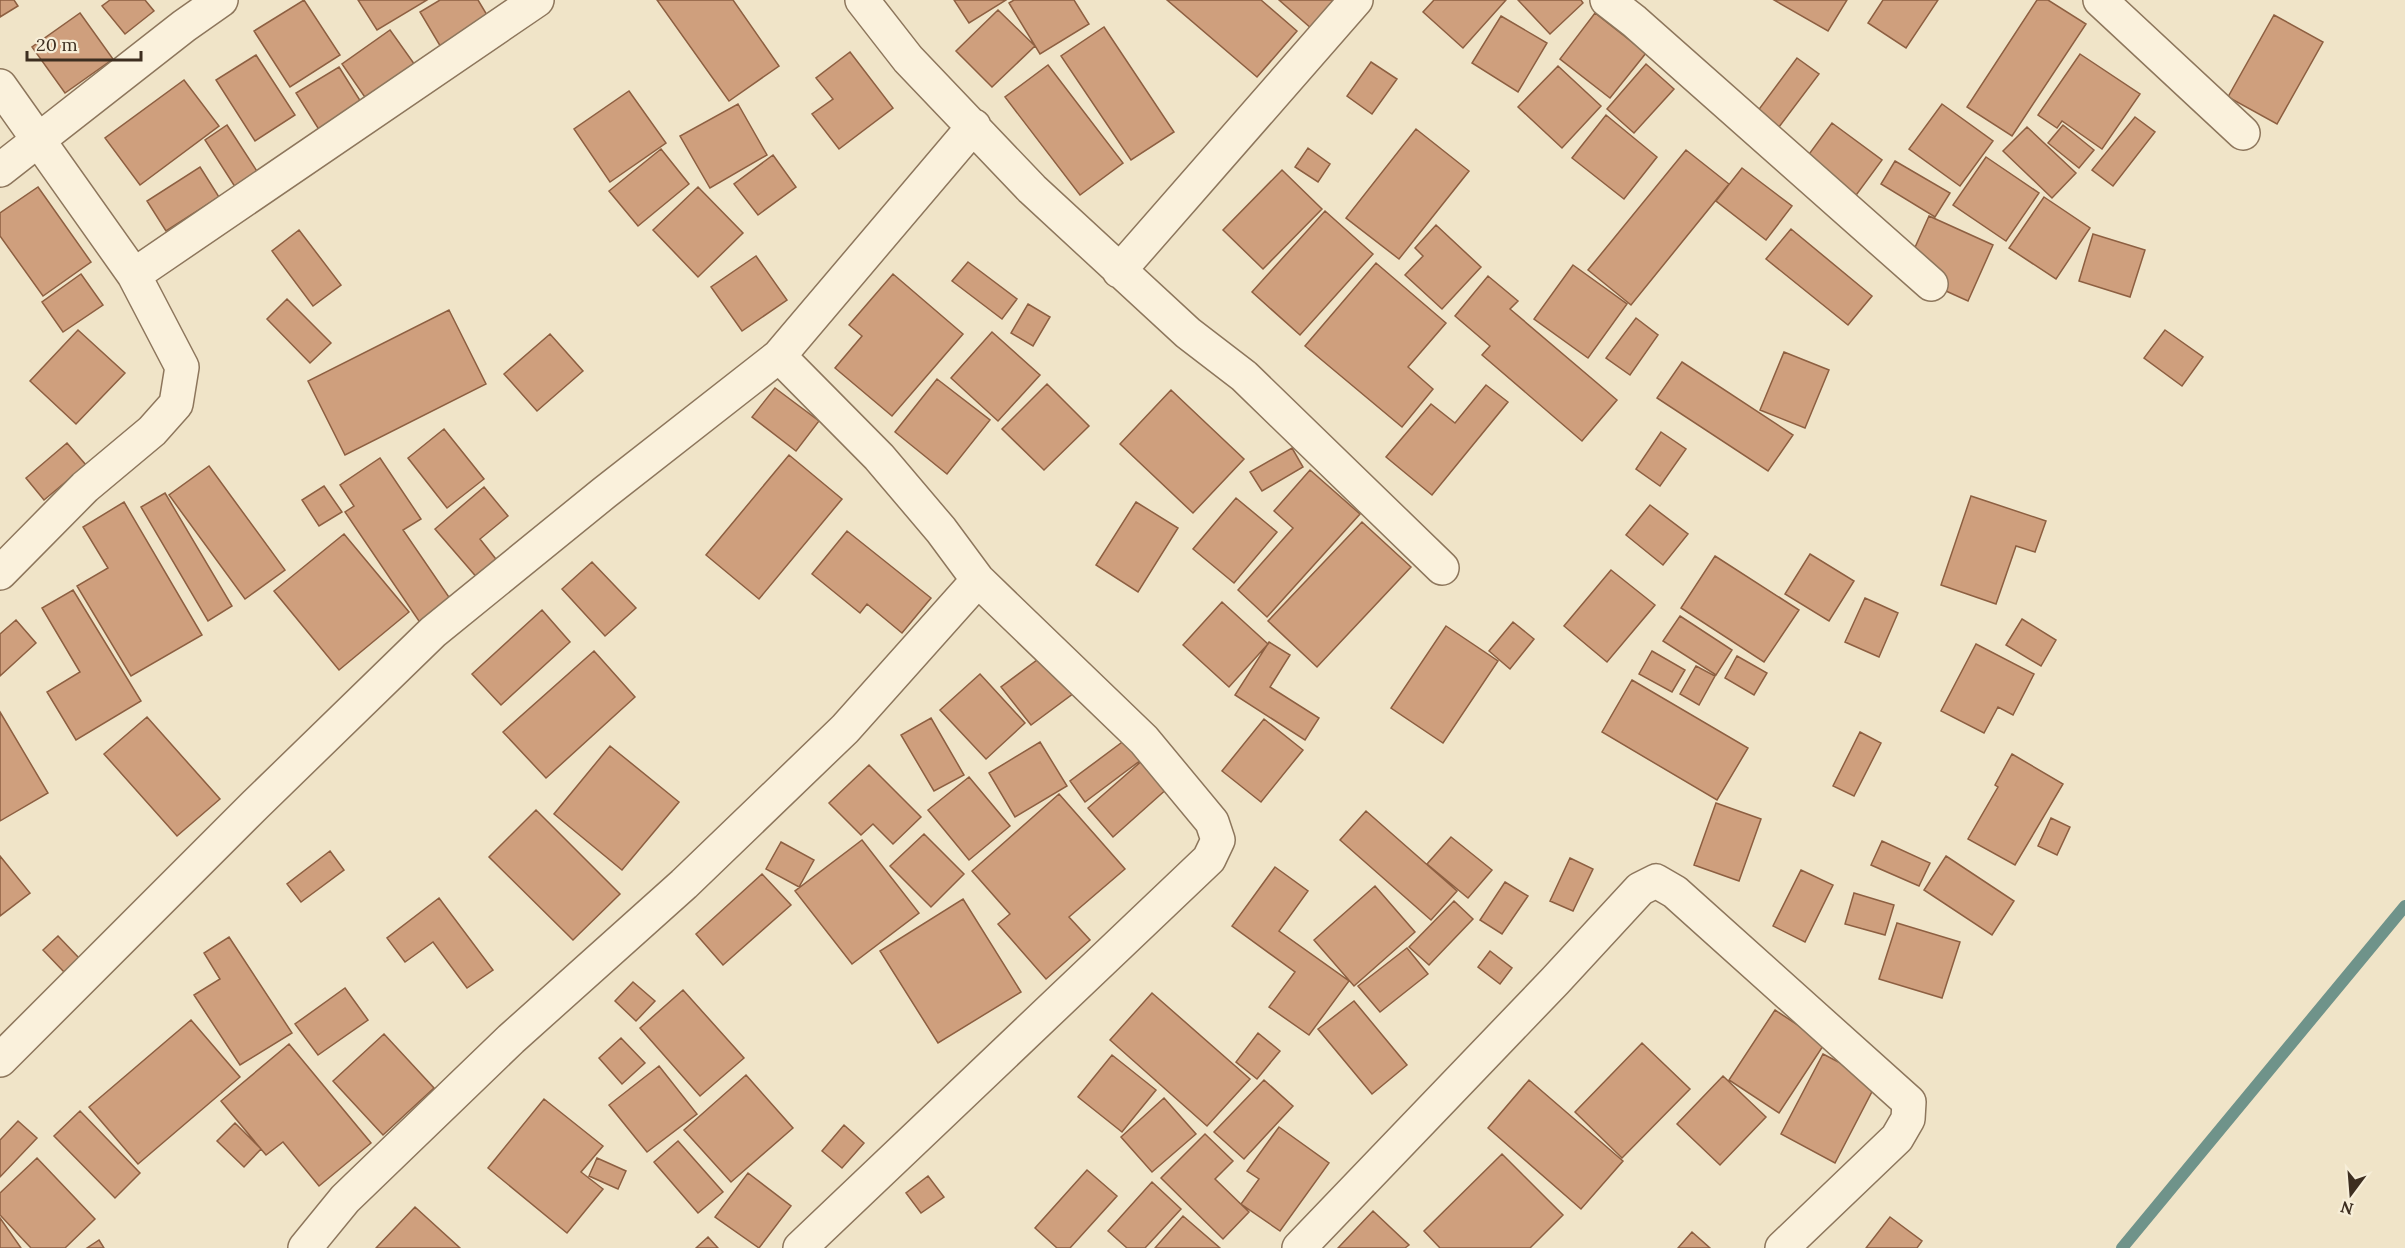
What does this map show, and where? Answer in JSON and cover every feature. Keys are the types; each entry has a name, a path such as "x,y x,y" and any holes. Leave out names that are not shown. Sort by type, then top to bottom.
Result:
{"street":[{"path":"0,170 221,0"},
{"path":"134,275 537,0"},
{"path":"862,0 908,59 1032,189 1188,333 1244,376 1442,568"},
{"path":"1119,271 1356,0"},
{"path":"1607,0 1634,21 1931,284"},
{"path":"2100,0 2243,133"},
{"path":"0,86 134,275 182,367 176,404 152,431 85,487 0,573"},
{"path":"0,1060 246,814 433,632 604,493 779,356 974,126"},
{"path":"779,356 879,457 978,580 1143,740 1212,822 1218,840 1209,859 962,1091 800,1248"},
{"path":"305,1248 345,1198 494,1055 684,884 845,729 978,580"},
{"path":"1299,1248 1532,1006 1640,889 1656,881 1675,892 1909,1102 1908,1119 1897,1137 1786,1247"}],"building":[{"path":"0,0 14,0 18,6 0,17"},
{"path":"110,0 145,0 154,11 125,34 102,6"},
{"path":"304,0 340,55 290,87 254,31"},
{"path":"358,0 427,0 377,30"},
{"path":"440,0 478,0 490,20 442,49 420,12"},
{"path":"657,0 733,0 779,66 729,101"},
{"path":"954,0 1006,0 969,23"},
{"path":"1014,0 1074,0 1089,24 1040,54 1009,3"},
{"path":"1167,0 1261,0 1297,31 1257,77"},
{"path":"1279,0 1338,0 1312,29"},
{"path":"1434,0 1506,0 1463,48 1423,12"},
{"path":"1518,0 1581,0 1583,3 1550,34"},
{"path":"1774,0 1847,0 1828,31"},
{"path":"1883,0 1938,0 1906,48 1868,23"},
{"path":"2037,0 2048,0 2086,24 2012,136 1967,107"},
{"path":"998,10 1035,46 992,87 956,51"},
{"path":"80,13 113,59 65,93 32,47"},
{"path":"1595,13 1646,53 1610,98 1560,59"},
{"path":"2274,15 2323,42 2277,124 2228,97"},
{"path":"1501,16 1547,43 1518,92 1472,63"},
{"path":"1104,27 1174,132 1131,160 1061,56"},
{"path":"390,30 420,72 371,106 342,64"},
{"path":"850,52 893,108 839,149 812,114 833,99 816,78"},
{"path":"2080,54 2140,94 2102,149 2062,121 2057,128 2038,115"},
{"path":"256,55 295,115 255,141 216,80"},
{"path":"1797,58 1819,74 1779,127 1757,112"},
{"path":"1371,62 1397,79 1372,114 1347,96"},
{"path":"1646,64 1674,89 1634,133 1607,109"},
{"path":"1048,65 1123,163 1080,195 1005,97"},
{"path":"1558,66 1601,106 1562,148 1518,107"},
{"path":"339,67 366,110 323,136 296,93"},
{"path":"184,80 219,126 140,185 105,138"},
{"path":"629,91 666,143 610,182 574,129"},
{"path":"738,104 767,155 710,188 680,136"},
{"path":"1942,104 1993,141 1960,186 1909,149"},
{"path":"1606,115 1657,157 1624,199 1572,158"},
{"path":"2135,117 2155,132 2113,186 2092,170"},
{"path":"1832,123 1882,160 1854,198 1804,161"},
{"path":"227,125 262,179 239,193 205,140"},
{"path":"2063,125 2094,150 2079,168 2048,143"},
{"path":"2027,127 2076,173 2052,198 2003,151"},
{"path":"1416,129 1469,171 1399,259 1346,218"},
{"path":"1308,148 1330,164 1318,182 1295,167"},
{"path":"661,149 689,184 638,226 609,191"},
{"path":"1686,150 1729,184 1631,305 1588,270"},
{"path":"773,155 796,187 758,215 734,184"},
{"path":"1986,157 2039,193 2006,241 1953,205"},
{"path":"1895,161 1950,193 1935,217 1881,184"},
{"path":"200,167 219,197 166,231 147,201"},
{"path":"1742,168 1792,206 1766,240 1716,201"},
{"path":"1282,170 1322,209 1263,269 1223,230"},
{"path":"38,187 91,262 43,296 0,236 0,213"},
{"path":"698,187 743,233 698,277 653,230"},
{"path":"2044,197 2090,228 2056,279 2009,248"},
{"path":"1325,211 1373,254 1300,335 1252,292"},
{"path":"1929,216 1993,245 1968,301 1904,272"},
{"path":"1436,225 1481,267 1442,309 1405,275 1423,256 1415,248"},
{"path":"1791,229 1872,296 1848,325 1766,259"},
{"path":"299,230 341,285 313,306 272,251"},
{"path":"2093,234 2145,250 2130,297 2079,281"},
{"path":"756,256 787,300 742,331 711,287"},
{"path":"968,262 1017,299 1002,319 952,281"},
{"path":"1376,263 1446,323 1408,367 1433,389 1402,427 1305,346"},
{"path":"1573,265 1627,304 1588,358 1534,319"},
{"path":"81,274 103,305 63,332 42,302"},
{"path":"893,274 963,334 892,416 835,368 862,336 849,325"},
{"path":"1488,276 1518,301 1510,309 1617,400 1582,441 1482,355 1490,346 1455,316"},
{"path":"287,299 331,343 310,363 267,319"},
{"path":"1028,304 1050,317 1033,346 1011,333"},
{"path":"449,310 486,384 345,455 308,381"},
{"path":"1636,318 1658,335 1630,375 1606,358"},
{"path":"78,330 125,373 76,424 30,381"},
{"path":"2165,330 2203,357 2182,386 2144,358"},
{"path":"992,332 1040,375 998,421 951,378"},
{"path":"550,334 583,371 537,411 504,374"},
{"path":"1784,352 1829,370 1805,428 1760,410"},
{"path":"1682,362 1793,435 1768,471 1657,398"},
{"path":"937,379 990,420 947,474 895,432"},
{"path":"1047,384 1089,426 1044,470 1002,429"},
{"path":"1486,385 1508,402 1432,495 1386,457 1431,404 1455,423"},
{"path":"775,388 819,421 796,451 752,417"},
{"path":"1171,390 1244,459 1193,513 1120,444"},
{"path":"444,429 484,479 447,508 408,458"},
{"path":"1661,432 1686,449 1660,486 1636,469"},
{"path":"67,443 86,465 44,500 26,478"},
{"path":"1292,448 1303,467 1262,491 1250,472"},
{"path":"789,455 842,499 759,599 706,555"},
{"path":"380,458 421,519 403,530 453,603 421,624 345,512 354,506 340,485"},
{"path":"209,466 285,570 245,599 169,495"},
{"path":"1310,470 1360,514 1267,617 1238,590 1293,528 1274,511"},
{"path":"324,486 342,512 319,526 302,500"},
{"path":"484,487 508,516 480,539 499,563 479,580 435,529"},
{"path":"165,493 232,606 208,621 141,507"},
{"path":"1971,496 2046,521 2035,552 2016,546 1996,604 1941,585"},
{"path":"1236,498 1277,532 1234,583 1193,549"},
{"path":"124,502 202,635 131,676 77,586 108,568 83,527"},
{"path":"1136,502 1178,528 1138,592 1096,565"},
{"path":"1650,505 1688,534 1663,565 1626,535"},
{"path":"1362,522 1411,567 1317,667 1268,621"},
{"path":"847,531 931,598 902,633 867,604 860,613 812,574"},
{"path":"344,534 409,612 339,670 274,591"},
{"path":"1810,554 1854,581 1829,621 1785,594"},
{"path":"1715,556 1799,610 1764,662 1681,608"},
{"path":"592,562 636,608 605,636 562,589"},
{"path":"1611,570 1655,605 1607,662 1564,626"},
{"path":"73,590 141,701 76,740 47,692 80,672 42,608"},
{"path":"1865,598 1898,613 1879,657 1845,642"},
{"path":"1222,602 1268,644 1229,687 1183,645"},
{"path":"542,610 570,642 501,705 472,674"},
{"path":"1680,616 1732,650 1716,675 1663,641"},
{"path":"2022,619 2056,640 2041,666 2006,645"},
{"path":"16,620 36,643 0,676 0,634"},
{"path":"1513,622 1534,639 1510,669 1489,651"},
{"path":"1446,626 1498,661 1443,743 1391,708"},
{"path":"1269,642 1290,655 1270,687 1319,718 1305,740 1235,695"},
{"path":"1976,644 2034,674 2013,715 1998,707 1984,733 1941,711"},
{"path":"594,651 635,697 546,778 503,732"},
{"path":"1049,651 1078,690 1031,725 1001,687"},
{"path":"1652,651 1685,670 1672,692 1639,674"},
{"path":"1737,656 1767,673 1754,695 1725,678"},
{"path":"1696,666 1715,676 1699,705 1680,694"},
{"path":"980,674 1025,723 986,759 940,710"},
{"path":"1632,680 1748,748 1717,800 1602,732"},
{"path":"0,712 48,793 0,821"},
{"path":"147,717 220,799 177,836 104,754"},
{"path":"931,718 964,775 934,791 901,735"},
{"path":"1264,719 1303,750 1261,802 1222,771"},
{"path":"1860,732 1881,743 1854,796 1833,786"},
{"path":"1125,740 1141,760 1085,802 1070,781"},
{"path":"1040,742 1067,786 1015,817 989,773"},
{"path":"610,746 679,802 622,870 554,814"},
{"path":"2012,754 2063,784 2015,865 1968,839 1998,787 1995,785"},
{"path":"1144,759 1169,787 1113,837 1088,808"},
{"path":"869,765 921,817 893,844 873,824 861,835 829,803"},
{"path":"969,777 1010,826 969,860 928,810"},
{"path":"1059,794 1125,869 1069,917 1090,940 1046,979 998,924 1010,914 972,871"},
{"path":"1716,803 1761,819 1739,881 1694,865"},
{"path":"536,810 620,894 573,940 489,857"},
{"path":"1366,811 1457,891 1431,920 1340,840"},
{"path":"2051,818 2070,827 2057,855 2038,846"},
{"path":"924,834 964,874 931,907 890,866"},
{"path":"1451,837 1492,870 1468,898 1427,864"},
{"path":"862,840 919,913 852,964 795,891"},
{"path":"1882,841 1930,863 1919,886 1871,865"},
{"path":"781,842 814,860 799,887 766,869"},
{"path":"330,851 344,870 301,902 287,884"},
{"path":"0,856 30,893 0,916"},
{"path":"1946,856 2014,901 1992,935 1924,890"},
{"path":"1570,858 1593,869 1573,911 1550,901"},
{"path":"1275,867 1308,891 1279,931 1349,981 1309,1035 1269,1007 1295,972 1232,926"},
{"path":"1801,870 1833,885 1805,942 1773,926"},
{"path":"762,874 791,905 723,965 696,934"},
{"path":"1505,882 1528,896 1502,934 1480,920"},
{"path":"1375,886 1415,932 1354,986 1314,940"},
{"path":"1854,893 1894,905 1885,935 1845,924"},
{"path":"439,898 493,970 467,988 433,942 405,962 387,938"},
{"path":"963,899 1021,992 938,1043 880,951"},
{"path":"1454,901 1473,919 1429,965 1409,947"},
{"path":"1897,923 1960,942 1942,998 1879,979"},
{"path":"58,936 79,958 64,972 43,950"},
{"path":"229,937 292,1033 240,1065 194,995 220,979 204,953"},
{"path":"1407,948 1428,974 1380,1012 1358,986"},
{"path":"1490,951 1512,968 1500,984 1478,967"},
{"path":"633,982 655,1001 636,1021 615,1001"},
{"path":"345,988 368,1020 318,1055 295,1024"},
{"path":"683,990 744,1058 700,1096 640,1028"},
{"path":"1152,993 1250,1079 1207,1126 1110,1040"},
{"path":"1354,1001 1407,1065 1372,1094 1318,1029"},
{"path":"1775,1010 1825,1043 1779,1113 1729,1080"},
{"path":"191,1020 240,1077 138,1164 89,1107"},
{"path":"1258,1033 1280,1051 1257,1079 1236,1062"},
{"path":"384,1034 434,1088 383,1135 333,1081"},
{"path":"621,1038 645,1063 622,1084 599,1058"},
{"path":"1642,1043 1690,1089 1622,1158 1575,1112"},
{"path":"289,1044 371,1143 319,1186 283,1142 266,1155 221,1101"},
{"path":"1823,1054 1877,1082 1835,1163 1781,1134"},
{"path":"1112,1055 1156,1090 1122,1132 1078,1097"},
{"path":"659,1066 697,1114 647,1152 609,1105"},
{"path":"746,1075 793,1128 731,1182 684,1130"},
{"path":"1723,1076 1766,1117 1720,1165 1677,1124"},
{"path":"1264,1080 1293,1106 1244,1159 1214,1132"},
{"path":"1529,1080 1623,1161 1581,1209 1488,1128"},
{"path":"1164,1098 1196,1134 1152,1172 1121,1137"},
{"path":"544,1099 603,1146 581,1172 603,1189 567,1233 488,1168"},
{"path":"80,1111 140,1173 115,1198 54,1136"},
{"path":"18,1121 37,1138 0,1177 0,1140"},
{"path":"235,1123 261,1149 244,1167 217,1141"},
{"path":"844,1125 864,1143 842,1168 822,1151"},
{"path":"1279,1127 1329,1163 1280,1231 1241,1204 1259,1179 1247,1171"},
{"path":"1205,1134 1233,1161 1215,1179 1249,1212 1223,1239 1161,1178"},
{"path":"678,1141 723,1192 698,1213 654,1162"},
{"path":"1502,1154 1563,1215 1530,1248 1440,1248 1424,1231"},
{"path":"37,1158 95,1219 65,1248 31,1248 0,1215 0,1193"},
{"path":"597,1158 626,1171 618,1189 589,1176"},
{"path":"1087,1170 1117,1196 1070,1248 1057,1248 1035,1228"},
{"path":"748,1173 791,1206 759,1248 715,1217"},
{"path":"928,1176 944,1197 921,1213 906,1193"},
{"path":"1152,1182 1181,1209 1145,1248 1127,1248 1108,1231"},
{"path":"415,1207 460,1248 376,1248"},
{"path":"1373,1211 1409,1245 1405,1248 1338,1248"},
{"path":"1183,1216 1220,1248 1155,1248"},
{"path":"1890,1217 1922,1241 1917,1248 1866,1248"},
{"path":"0,1218 21,1248 0,1248"},
{"path":"1692,1232 1710,1248 1678,1248"},
{"path":"708,1237 718,1248 696,1248"},
{"path":"99,1240 104,1248 87,1248"}],"waterway":[{"path":"2122,1248 2405,906"}]}
